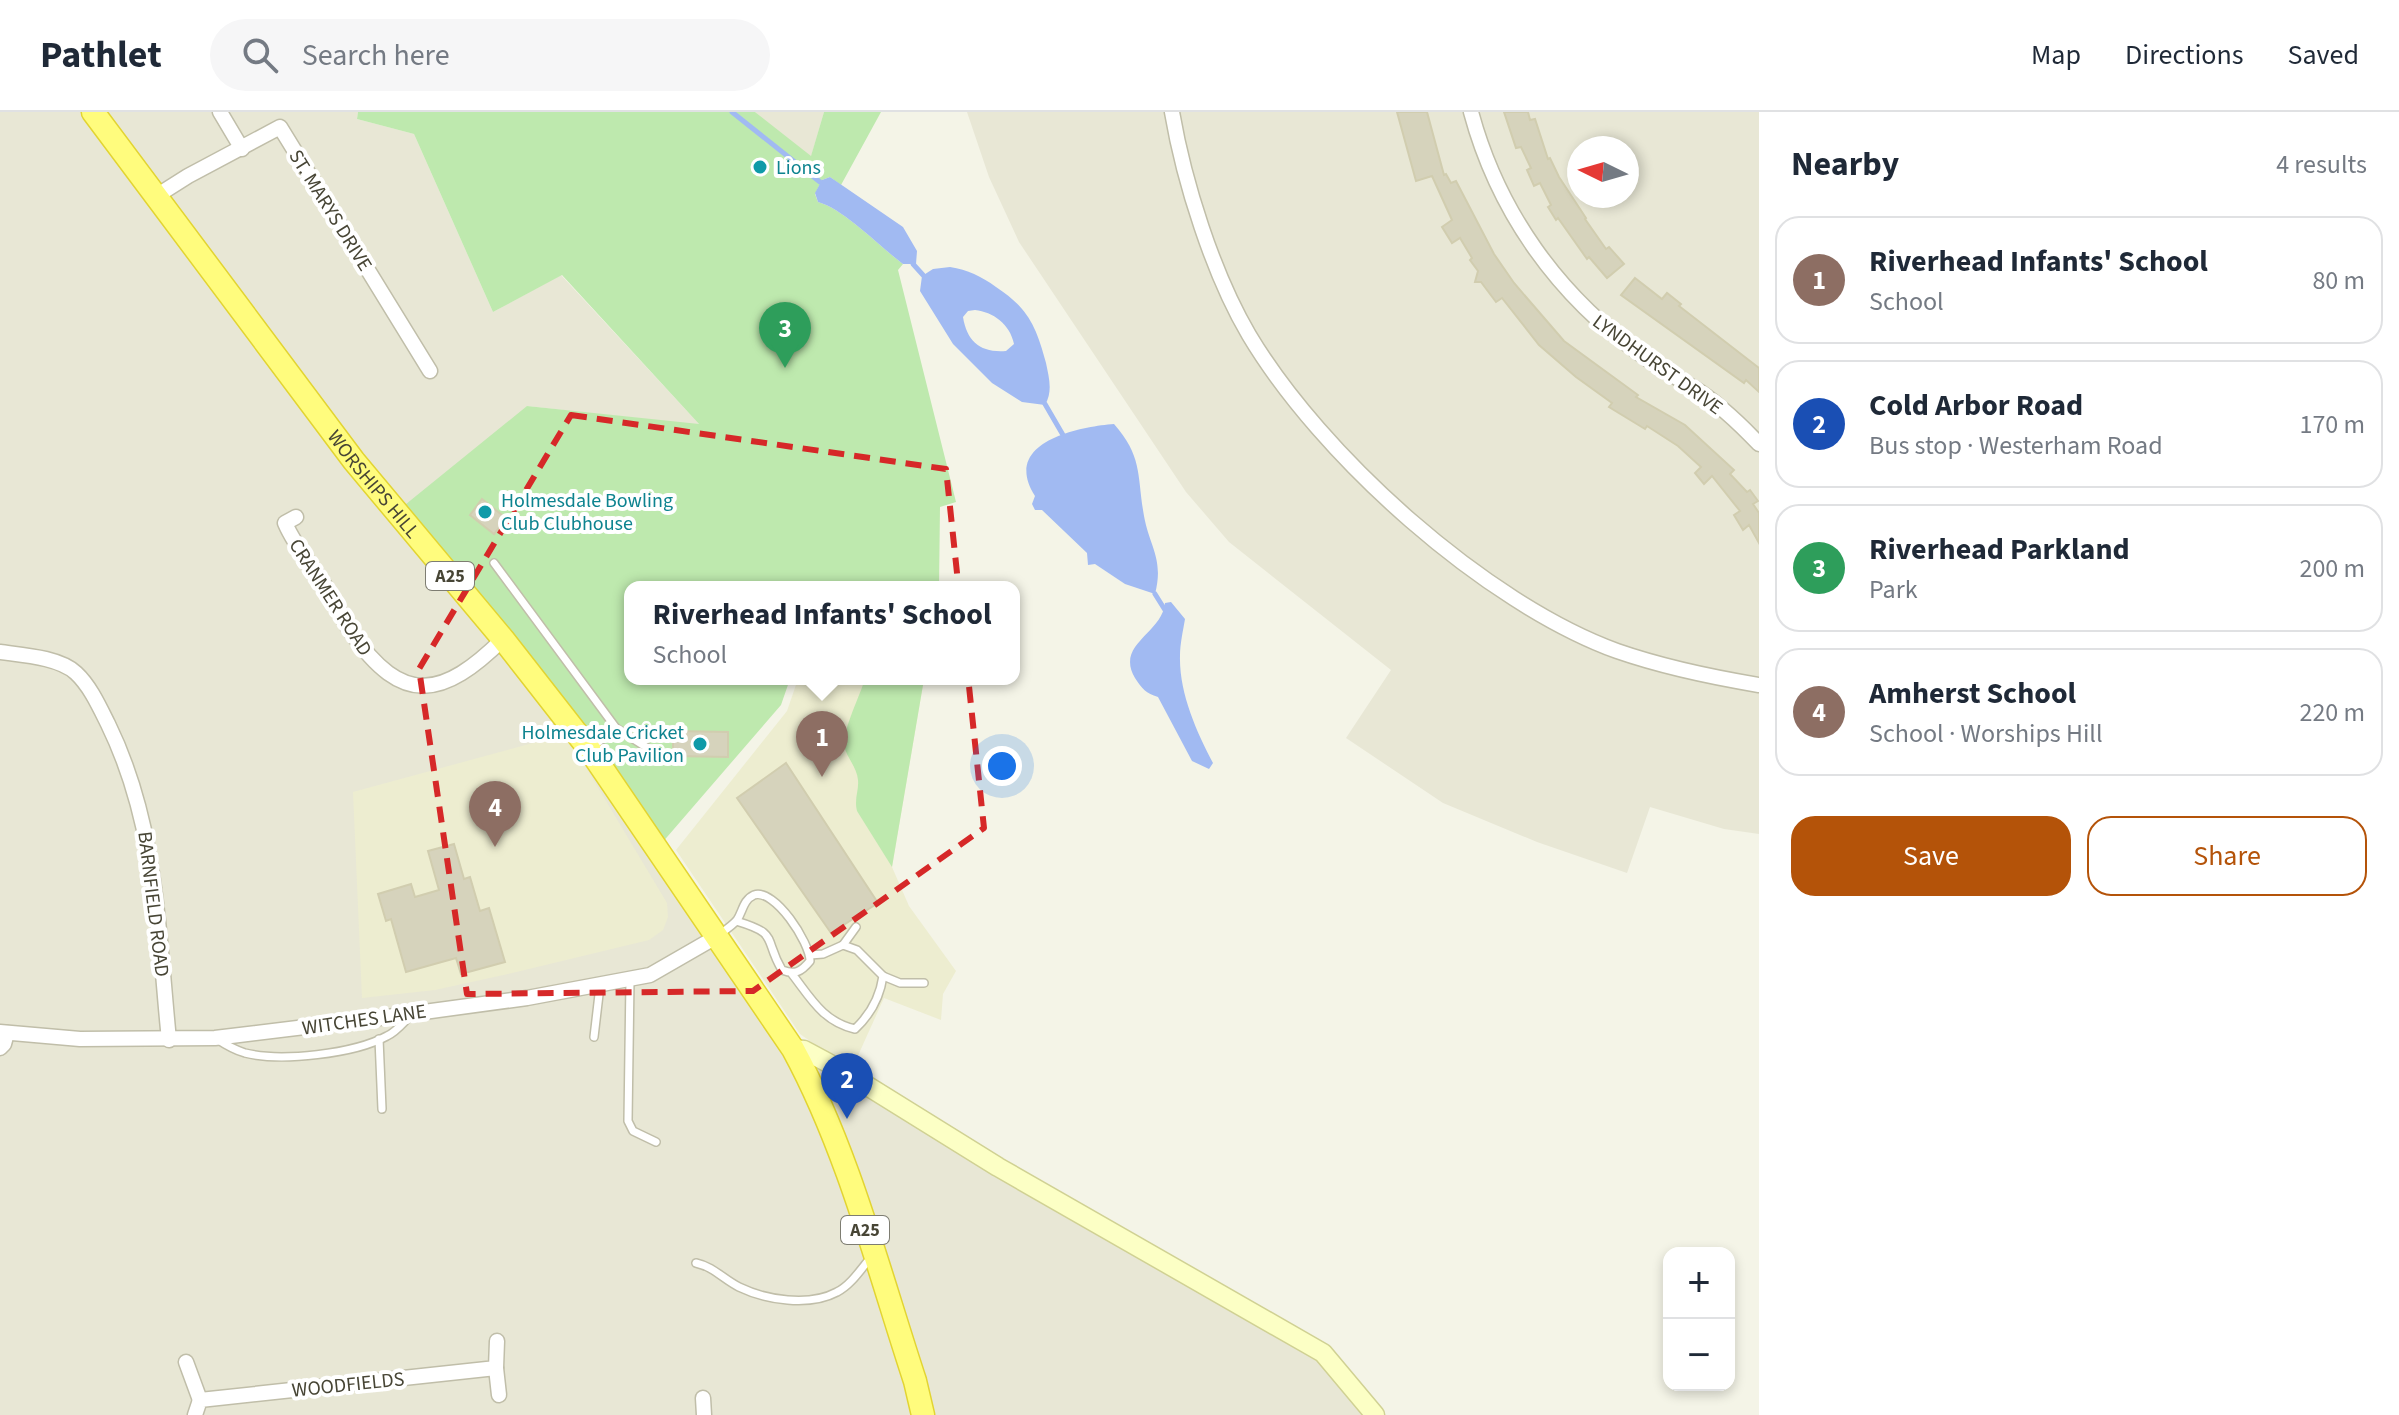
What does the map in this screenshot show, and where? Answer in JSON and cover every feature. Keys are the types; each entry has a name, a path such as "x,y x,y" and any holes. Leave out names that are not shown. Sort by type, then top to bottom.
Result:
{"highway":[{"name":"WORSHIPS HILL","path":"93,112 354,461 503,639 589,749 793,1049"},
{"name":"A25","path":"793,1049 813,1087 838,1148 915,1381 923,1415"}],"main road":[{"path":"793,1049 804,1050 845,1072 998,1167 1323,1353 1375,1415"}],"street":[{"path":"220,112 242,149"},
{"path":"1172,112 1176,138 1200,219 1235,310 1286,391 1360,472 1472,568 1563,626 1617,651 1662,665 1759,685"},
{"name":"LYNDHURST DRIVE","path":"1471,112 1489,169 1505,204 1548,267 1583,308 1641,355 1697,390 1759,444"},
{"name":"ST. MARYS DRIVE","path":"158,195 280,127 430,371"},
{"name":"CRANMER ROAD","path":"286,525 350,630 375,664 398,681 423,687 444,683 466,673 503,639"},
{"name":"BARNFIELD ROAD","path":"0,652 44,659 74,671 94,697 117,743 141,808 152,869 169,1040"},
{"name":"WITCHES LANE","path":"4,1032 80,1039 215,1038 413,1013 600,986 650,975 716,937"},
{"path":"0,1048 4,1032"},
{"path":"497,1341 499,1395"},
{"name":"WOODFIELDS","path":"186,1362 198,1408 496,1368"},
{"path":"703,1398 704,1415"}],"lane":[{"path":"494,563 616,728 654,752"},
{"path":"589,749 616,728"},
{"path":"716,937 736,921 745,902 752,896 761,894 774,899 810,955 810,961 802,970 792,974"},
{"path":"736,921 759,928 769,935 782,970 792,974 816,1007 830,1020 855,1029 874,1005 882,988 883,976"},
{"path":"810,955 823,954 843,945 856,927"},
{"path":"843,945 857,950 883,976 900,983 924,983"},
{"path":"630,980 628,1121 633,1131 656,1142"},
{"path":"594,1037 600,986"},
{"path":"215,1038 242,1052 309,1055 343,1050 388,1036 413,1013"},
{"path":"379,1039 382,1109"},
{"path":"696,1263 714,1268 737,1286 752,1292 799,1300 836,1293 873,1255"}],"highlighted area":[{"path":"571,415 946,469 984,828 753,991 467,994 419,669"}],"shaded area":[{"path":"0,112 358,112 357,119 414,134 493,312 561,275 700,425 527,406 505,644 791,1048 1317,1349 1375,1415 0,1415"},
{"path":"755,112 824,112 811,157 777,131"},
{"path":"967,112 1759,112 1759,834 1724,829 1650,807 1627,873 1537,842 1443,803 1346,738 1391,670 1229,542 1186,492 1019,242 989,177"},
{"path":"796,685 923,685 892,867 909,906 956,971 943,994 941,1020 884,998 856,1060 824,1051 800,1034 676,850 787,711"},
{"path":"566,734 667,903 668,917 663,930 649,940 508,974 435,990 362,998 353,792"}],"green space":[{"path":"358,112 755,112 811,156 824,112 881,112 841,185 830,177 822,180 815,194 818,202 850,220 903,264 898,270 956,502 940,507 939,581 624,581 624,685 788,685 781,705 655,851 395,513 527,406 699,424 562,275 493,312 414,134 357,119"},
{"path":"863,685 923,685 892,867 857,811 857,775 844,745"}],"water":[{"path":"830,177 903,227 917,251 916,264 903,264 850,220 818,202 815,193 822,180"},
{"path":"950,267 974,274 1007,295 1023,311 1034,328 1046,363 1050,390 1045,405 1022,402 992,383 953,344 920,291 922,276 933,269","holes":["968,311 982,311 1000,320 1009,331 1014,344 1006,351 982,348 968,333 963,317"]},
{"path":"1114,424 1130,447 1137,467 1144,516 1157,562 1155,594 1125,584 1095,564 1088,565 1087,553 1042,510 1035,510 1032,504 1035,496 1027,478 1028,463 1035,451 1063,434"},
{"path":"1171,602 1185,619 1180,651 1182,683 1195,725 1213,763 1209,769 1192,761 1158,697 1142,688 1130,666 1135,648 1162,614 1165,603"}],"building":[{"path":"1397,112 1427,112 1444,175 1451,183 1456,181 1494,254 1514,283 1564,341 1638,395 1636,397 1685,425 1734,470 1730,474 1758,501 1753,504 1759,513 1759,543 1749,525 1743,530 1734,515 1740,511 1712,476 1704,484 1695,473 1701,467 1678,446 1609,407 1612,403 1539,345 1502,298 1496,302 1481,282 1475,282 1478,271 1460,238 1452,243 1442,227 1452,220 1432,176 1416,181"},
{"path":"1504,112 1528,112 1530,120 1535,119 1548,159 1567,189 1567,208 1579,208 1606,249 1609,247 1624,264 1607,278 1589,257 1587,259 1558,218 1556,220 1540,183 1534,186 1527,170 1531,168 1521,147 1516,148"},
{"path":"1635,278 1662,299 1667,293 1681,304 1679,306 1759,368 1759,392 1621,295"},
{"name":"Holmesdale Bowling Club Clubhouse","path":"482,499 512,523 505,533 499,528 494,534 470,515"},
{"name":"Holmesdale Cricket Club Pavilion","path":"673,731 728,732 728,757 673,756"},
{"path":"786,763 878,903 831,933 737,798"},
{"path":"454,844 464,879 470,877 480,911 489,908 505,962 461,974 456,958 406,972 391,919 386,921 378,894 411,884 415,897 439,890 428,851"}],"waterway":[{"path":"732,112 820,182"},
{"path":"913,264 923,275"},
{"path":"1045,404 1063,435"},
{"path":"1155,594 1165,610"}],"place":[{"name":"Lions","path":"760,167"},
{"name":"Riverhead Parkland","path":"785,368"},
{"name":"Holmesdale Bowling Club Clubhouse","path":"485,512"},
{"name":"Holmesdale Cricket Club Pavilion","path":"700,744"},
{"name":"Riverhead Infants' School","path":"822,777"},
{"name":"Amherst School","path":"495,847"},
{"name":"Cold Arbor Road","path":"847,1119"}]}
